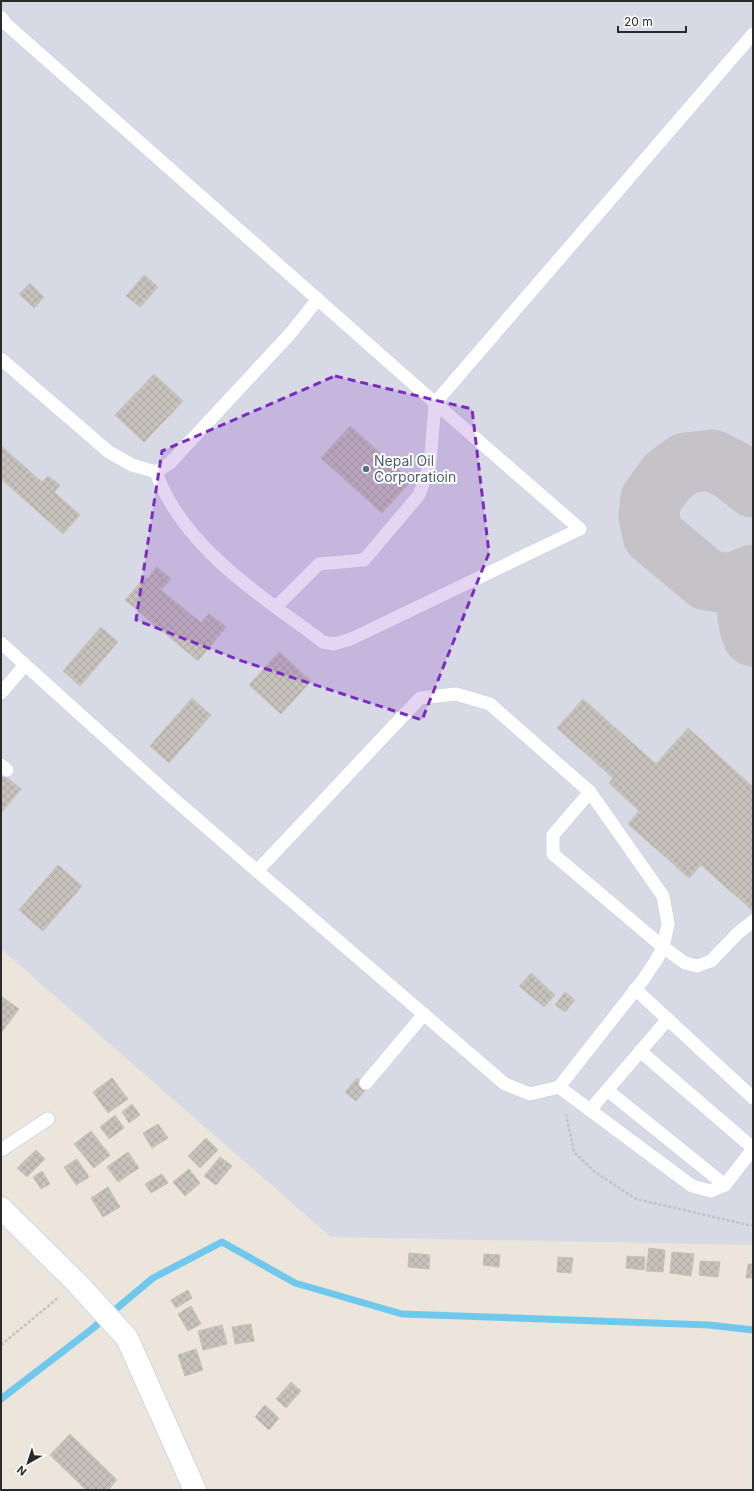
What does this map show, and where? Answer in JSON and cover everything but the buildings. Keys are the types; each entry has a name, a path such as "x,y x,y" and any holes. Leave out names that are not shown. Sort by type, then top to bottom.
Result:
{"street":[{"path":"1,1208 77,1283 126,1338 195,1490"}],"lane":[{"path":"1,17 5,23 435,403 580,529 350,639 334,644 323,642 237,578 198,540 161,487 156,472"},
{"path":"276,607 319,564 364,560 419,495 430,465 435,403 753,34"},
{"path":"156,472 170,463 289,335 318,299"},
{"path":"1,359 109,452 132,464 156,472"},
{"path":"1,643 166,792 257,871 505,1084 530,1094 559,1086 658,959 663,947 668,924 663,896 590,792 490,704 456,694 420,698 257,871"},
{"path":"1,693 25,665"},
{"path":"590,792 553,835 553,854 663,947 685,963 697,966 711,961 738,933 753,921"},
{"path":"636,989 753,1098"},
{"path":"366,1083 424,1014"},
{"path":"590,1110 668,1019"},
{"path":"559,1086 692,1186 710,1191 725,1185 753,1148 640,1051"},
{"path":"607,1090 725,1185"},
{"path":"1,1150 48,1119"}],"path":[{"path":"559,1086 574,1152 595,1172 636,1199 753,1226"},
{"path":"1,1346 77,1283"}],"highlighted area":[{"path":"335,376 472,409 489,553 422,720 239,660 136,620 162,451"}],"shaded area":[{"path":"1,1 753,1 753,1245 331,1237 1,949"}],"waterway":[{"path":"1,1399 92,1329 153,1278 222,1242 295,1283 402,1314 709,1325 753,1330"}],"taxiway":[{"path":"753,487 732,470 712,460 686,463 668,476 651,499 649,516 653,535 707,580 731,584 753,575"},
{"path":"753,582 748,603 749,623 753,636"}],"place":[{"name":"Nepal Oil Corporatioin","path":"366,469"}]}
